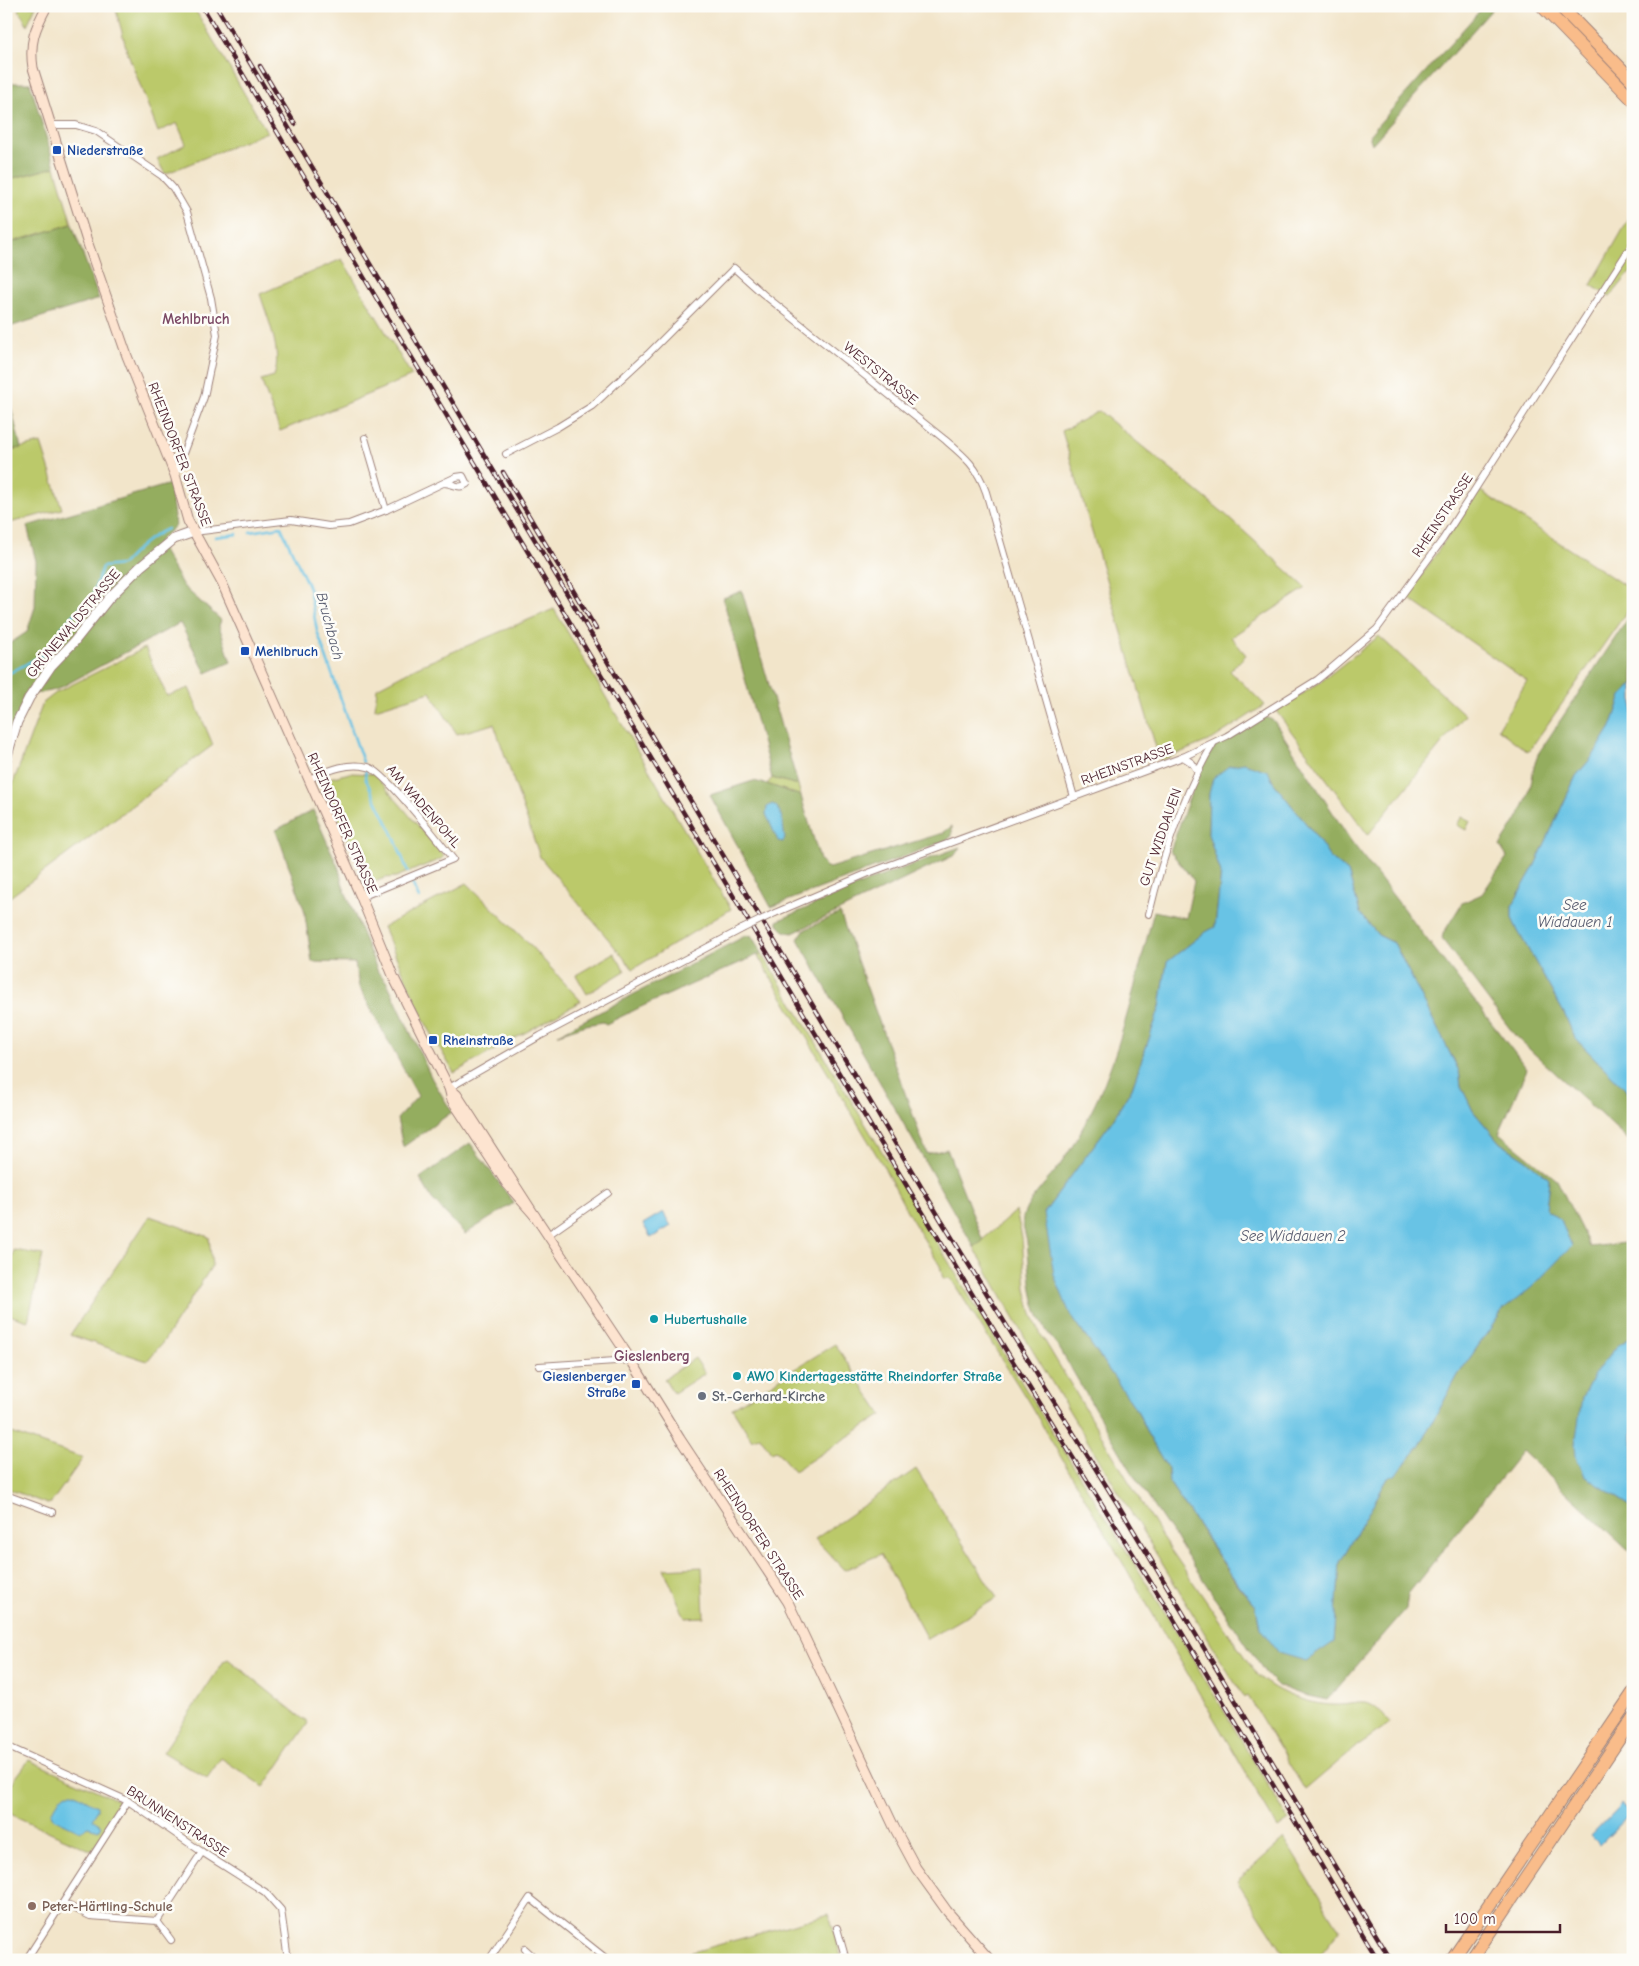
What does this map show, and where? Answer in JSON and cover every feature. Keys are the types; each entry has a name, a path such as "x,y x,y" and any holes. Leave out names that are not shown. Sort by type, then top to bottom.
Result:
{"highway":[{"path":"1542,6 1633,100"},
{"path":"1560,6 1633,81"},
{"path":"1452,1960 1633,1693"},
{"path":"1471,1960 1633,1718"}],"main road":[{"name":"RHEINDORFER STRASSE","path":"47,6 32,37 32,68 86,238 127,356 175,475 188,521 222,583 361,898 394,978 449,1088 452,1100 479,1143 517,1197 548,1235 788,1602 895,1829 916,1868 947,1911 990,1960"}],"street":[{"path":"50,125 76,125 96,131 162,176 173,188 187,212 206,279 217,335 204,397 175,475"},
{"name":"RHEINSTRASSE","path":"449,1088 540,1036 775,913 872,872 1183,757 1213,744 1317,680 1377,629 1442,539 1633,243"},
{"name":"WESTSTRASSE","path":"506,454 592,406 648,354 734,268 762,294 944,439 965,457 976,470 986,492 1074,797"},
{"path":"365,438 386,510"},
{"path":"194,532 291,520 329,526 349,524 386,510 444,483"},
{"name":"GRÜNEWALDSTRASSE","path":"6,760 18,722 29,698 50,666 73,643 109,598 140,566 174,539 194,532"},
{"name":"GUT WIDDAUEN","path":"1149,914 1166,852 1197,770 1213,744"},
{"path":"1183,757 1192,763 1197,770"},
{"name":"AM WADENPOHL","path":"309,779 335,768 369,767 390,784 453,859 361,898"},
{"path":"548,1235 608,1193"},
{"path":"539,1366 631,1360"},
{"path":"6,1495 52,1512"},
{"name":"BRUNNENSTRASSE","path":"6,1746 128,1800 202,1852 265,1892 281,1910 288,1960"},
{"path":"26,1960 128,1800"},
{"path":"157,1921 202,1852"},
{"path":"489,1960 530,1898 608,1960"},
{"path":"63,1903 90,1916 157,1921 171,1940"},
{"path":"837,1928 846,1960"},
{"path":"526,1949 536,1960"}],"green space":[{"path":"17,6 36,6 27,25"},
{"path":"115,6 193,6 267,132 165,174 157,159 186,144 177,123 158,132 127,51"},
{"path":"1484,6 1495,6 1372,144 1369,135"},
{"path":"6,83 30,83 55,167 6,180"},
{"path":"55,167 72,224 6,244 6,180"},
{"path":"1633,212 1633,269 1610,297 1591,285"},
{"path":"72,224 99,299 6,328 6,244"},
{"path":"342,259 412,376 280,431 261,380 274,376 277,356 273,335 260,294"},
{"path":"6,386 21,448 6,451"},
{"path":"1099,411 1225,514 1306,588 1231,637 1246,655 1230,671 1265,705 1213,739 1160,761 1062,431"},
{"path":"41,443 62,509 6,524 6,451"},
{"path":"170,484 175,526 158,542 183,586 221,620 219,626 231,662 206,673 180,623 56,690 28,695 6,746 6,646 27,632 35,607 36,561 27,526"},
{"path":"1479,490 1633,591 1633,603 1528,752 1498,729 1527,681 1407,597"},
{"path":"742,591 798,785 772,778 723,598"},
{"path":"554,609 731,909 633,969 540,857 494,724 457,734 430,692 375,709 377,688 417,667"},
{"path":"1633,611 1633,683 1622,696 1611,727 1593,756 1576,776 1535,865 1512,906 1512,918 1564,1013 1575,1038 1625,1089 1633,1103 1633,1144 1517,1038 1442,939 1443,934 1462,903 1482,894 1507,857 1500,846 1530,790 1538,754"},
{"path":"1379,636 1465,715 1368,835 1276,711 1319,683"},
{"path":"145,648 167,696 189,688 213,745 6,900 6,802 43,703 57,692"},
{"path":"1261,717 1274,721 1351,841 1527,1069 1499,1133 1557,1180 1590,1247 1633,1242 1633,1336 1617,1346 1594,1375 1582,1398 1585,1476 1633,1508 1633,1554 1522,1451 1408,1594 1406,1609 1327,1700 1303,1695 1278,1686 1266,1674 1136,1479 1042,1322 1031,1285 1027,1243 1023,1225 1023,1217 1027,1208 1069,1151 1104,1084 1121,1036 1154,911 1186,918 1194,881 1170,851 1199,771 1215,746","holes":["1267,771 1273,782 1315,835 1330,858 1348,872 1360,913 1378,935 1394,943 1459,1071 1461,1086 1473,1111 1500,1143 1526,1160 1549,1179 1546,1210 1560,1219 1516,1299 1503,1310 1458,1375 1419,1447 1395,1475 1388,1478 1340,1562 1334,1642 1260,1628 1256,1606 1238,1586 1169,1482 1168,1469 1147,1433 1138,1412 1070,1314 1044,1213 1112,1121 1132,1088 1160,1007 1167,962 1204,933 1215,927 1221,873 1208,834 1209,794"]},
{"path":"350,773 374,774 444,856 441,859 396,877 385,878 371,883 367,881 321,780"},
{"path":"772,778 798,785 801,796 767,784"},
{"path":"753,781 801,796 820,860 829,868 943,833 952,826 952,836 947,840 771,907 710,795"},
{"path":"313,810 339,869 343,886 378,972 387,982 432,1079 452,1112 403,1147 397,1119 418,1096 359,987 355,963 312,962 304,909 276,830"},
{"path":"1462,816 1470,821 1466,830 1457,825"},
{"path":"960,847 955,855 793,933 783,930 777,921 874,879"},
{"path":"467,883 527,942 581,1001 454,1073 425,1022 383,927"},
{"path":"840,913 927,1154 947,1149 983,1241 974,1247 798,939 804,930"},
{"path":"747,935 748,937 751,935 762,953 606,1024 603,1022 586,1025 558,1034"},
{"path":"614,953 625,971 587,994 576,975"},
{"path":"762,953 1031,1398 1169,1619 1289,1820 1278,1828 1028,1401 953,1282 949,1278 943,1279 940,1266 908,1213 885,1169 758,956"},
{"path":"470,1143 514,1203 465,1234 432,1199 420,1178"},
{"path":"1016,1211 1022,1237 1026,1289 1032,1314 1040,1333 1162,1537 1257,1675 1274,1688 1306,1701 1329,1705 1370,1704 1380,1711 1390,1723 1357,1746 1305,1790 1248,1696 1244,1698 1031,1348 974,1247"},
{"path":"150,1216 209,1237 212,1266 163,1342 147,1361 70,1335"},
{"path":"14,1250 43,1255 28,1321 6,1314 6,1287"},
{"path":"835,1344 882,1415 794,1471 776,1450 771,1452 760,1436 752,1440 732,1408"},
{"path":"695,1358 705,1373 674,1393 664,1379"},
{"path":"6,1431 83,1458 51,1503 47,1504 6,1488"},
{"path":"916,1469 997,1598 927,1639 881,1554 844,1570 815,1539"},
{"path":"702,1567 704,1617 685,1618 664,1569"},
{"path":"228,1659 308,1723 264,1787 221,1758 207,1778 163,1752 224,1661"},
{"path":"29,1760 120,1801 121,1806 92,1851 6,1812 6,1791"},
{"path":"1284,1839 1340,1930 1316,1960 1288,1960 1237,1881"},
{"path":"829,1914 842,1960 664,1960"}],"water":[{"name":"See Widdauen 1","path":"1633,683 1633,1103 1625,1089 1575,1038 1564,1013 1518,931 1512,918 1512,906 1535,865 1576,776 1593,756 1611,727 1622,696"},
{"name":"See Widdauen 2","path":"1244,763 1268,771 1273,782 1315,835 1330,858 1348,872 1360,913 1378,935 1394,943 1459,1071 1461,1086 1473,1111 1500,1143 1526,1160 1549,1179 1546,1210 1560,1219 1572,1246 1531,1288 1503,1310 1458,1375 1419,1447 1395,1475 1388,1478 1340,1562 1334,1642 1306,1661 1279,1653 1260,1628 1256,1606 1239,1586 1169,1482 1168,1469 1147,1433 1138,1412 1070,1314 1054,1275 1044,1213 1112,1121 1132,1088 1160,1007 1167,962 1204,933 1215,927 1221,873 1208,834 1209,794 1213,778 1229,766"},
{"path":"772,804 776,806 782,818 785,839 783,842 778,841 766,814 767,807"},
{"path":"663,1212 671,1226 651,1238 643,1224"},
{"path":"1633,1336 1633,1508 1585,1476 1576,1457 1575,1444 1582,1398 1594,1374 1617,1346"},
{"path":"67,1793 74,1793 97,1806 92,1819 101,1825 99,1830 88,1827 80,1831 53,1818 51,1813 61,1797"},
{"path":"1622,1804 1631,1813 1600,1845 1591,1836"}],"waterway":[{"name":"Bruchbach","path":"250,532 281,527 309,588 317,631 363,762"},
{"name":"Bruchbach","path":"6,675 55,648 62,627 93,595 102,567 122,565 143,544 167,529"},
{"name":"Bruchbach","path":"215,537 237,534"},
{"name":"Bruchbach","path":"366,770 365,778 393,834 408,872"},
{"name":"Bruchbach","path":"411,881 419,898"}],"railway":[{"path":"202,6 879,1140 1012,1360 1173,1618 1378,1960"},
{"path":"216,6 941,1220 1120,1508 1391,1960"},
{"path":"260,66 295,124"},
{"path":"503,472 596,629"}],"place":[{"name":"Niederstraße","path":"57,150"},
{"name":"Mehlbruch","path":"245,651"},
{"name":"Rheinstraße","path":"433,1040"},
{"name":"Hubertushalle","path":"654,1319"},
{"name":"AWO Kindertagesstätte Rheindorfer Straße","path":"737,1376"},
{"name":"Gieslenberger Straße","path":"636,1384"},
{"name":"St.-Gerhard-Kirche","path":"702,1396"},
{"name":"Peter-Härtling-Schule","path":"32,1906"}],"district":[{"name":"Mehlbruch","path":"196,319"},
{"name":"Gieslenberg","path":"652,1356"}]}
